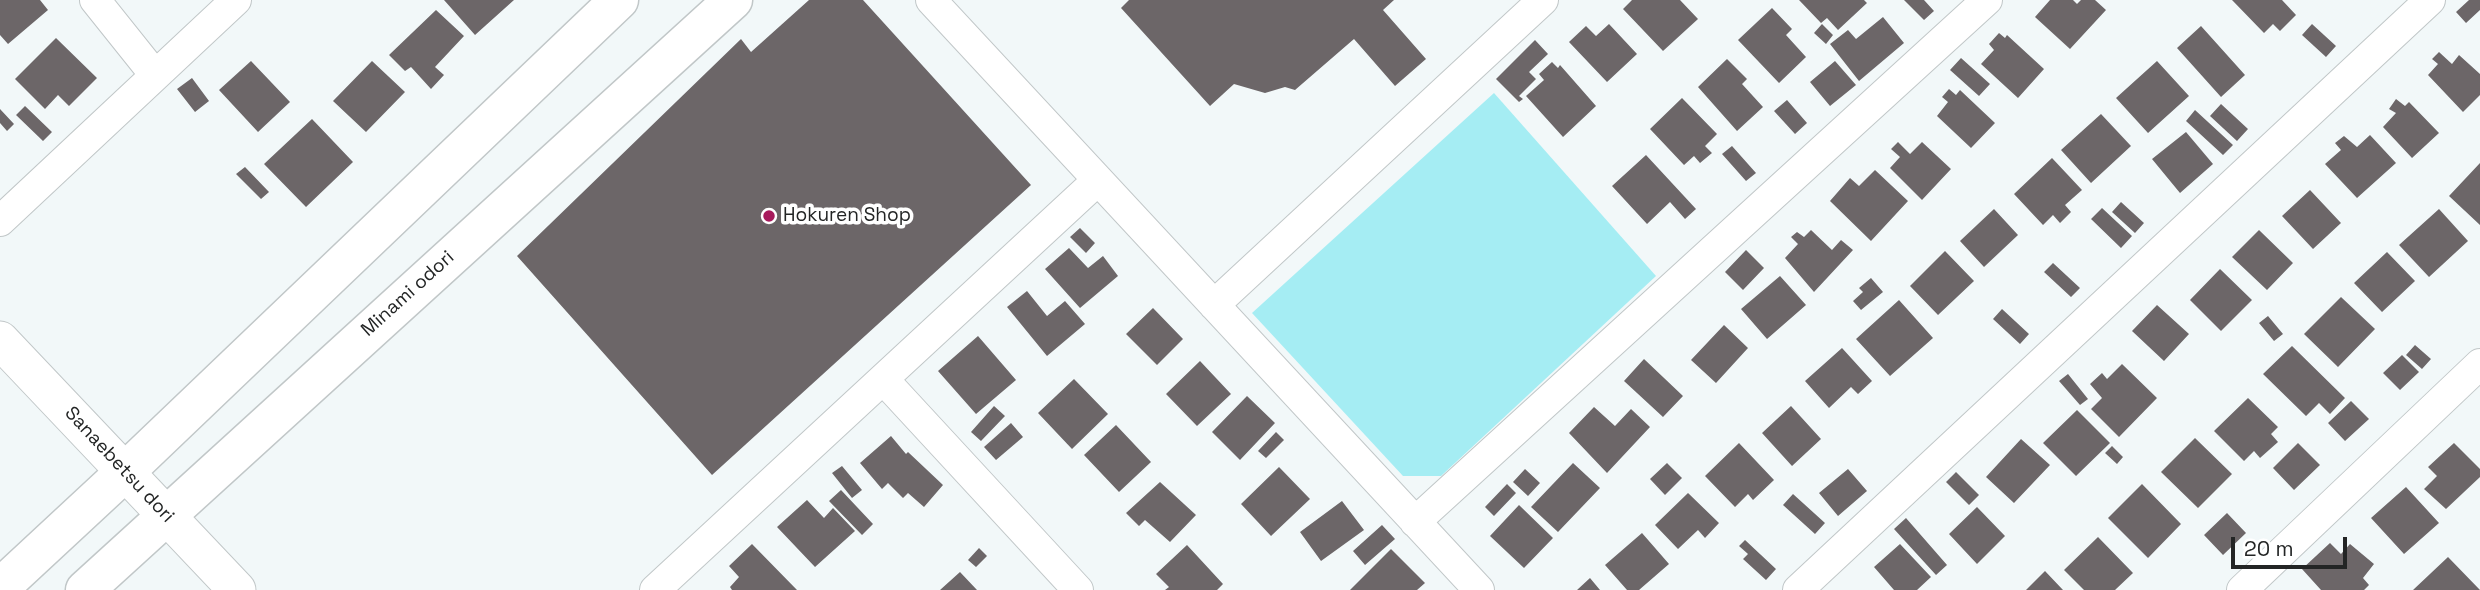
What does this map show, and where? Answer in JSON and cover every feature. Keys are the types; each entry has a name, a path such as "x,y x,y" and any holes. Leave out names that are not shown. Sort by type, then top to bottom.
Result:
{"main road":[{"path":"0,588 619,0"},
{"name":"Minami odori","path":"85,590 733,0"}],"street":[{"path":"95,0 155,75"},
{"path":"0,221 236,0"},
{"path":"931,0 1479,590"},
{"path":"1214,305 1543,0"},
{"path":"1415,522 1987,0"},
{"path":"1798,590 2430,0"},
{"path":"666,586 883,379 1098,180"},
{"name":"Sanaebetsu dori","path":"0,340 237,590"},
{"path":"2242,590 2480,364"},
{"path":"883,379 1077,590"}],"shaded area":[{"path":"1494,93 1656,276 1441,476 1403,476 1252,313"}],"building":[{"path":"0,0 40,0 48,10 8,44 0,35"},
{"path":"444,0 514,0 475,35"},
{"path":"809,0 863,0 1031,185 712,475 517,256 741,39 751,52"},
{"path":"1129,0 1394,0 1383,10 1426,59 1395,86 1354,39 1295,90 1285,87 1265,93 1234,84 1210,106 1121,8"},
{"path":"1632,0 1680,0 1698,19 1663,51 1623,9"},
{"path":"1799,0 1864,0 1867,3 1838,30 1827,18 1821,23"},
{"path":"1904,0 1924,0 1934,11 1924,20"},
{"path":"2050,0 2073,0 2077,4 2081,0 2095,0 2106,10 2070,49 2035,17"},
{"path":"2232,0 2282,0 2296,15 2280,31 2273,24 2264,33"},
{"path":"2469,0 2480,0 2480,10 2466,23 2456,12"},
{"path":"1772,8 1792,29 1786,35 1806,57 1779,83 1738,40"},
{"path":"436,10 464,36 435,67 444,75 431,89 411,67 405,71 389,55"},
{"path":"1883,17 1904,43 1859,81 1830,44 1848,30 1856,39"},
{"path":"1609,24 1637,54 1607,82 1569,42 1586,26 1596,36"},
{"path":"1822,24 1833,35 1826,44 1814,33"},
{"path":"2312,24 2336,46 2326,57 2302,35"},
{"path":"2201,26 2245,75 2221,97 2177,48"},
{"path":"1999,33 2005,38 2007,35 2044,69 2018,98 1981,64 1994,50 1989,44"},
{"path":"56,38 97,78 69,106 58,95 45,109 15,79"},
{"path":"1535,40 1548,54 1529,72 1536,79 1519,96 1523,99 1519,102 1496,79"},
{"path":"2439,52 2452,64 2459,55 2480,74 2480,95 2463,112 2428,75 2438,64 2432,59"},
{"path":"1961,58 1990,84 1979,96 1950,70"},
{"path":"1727,59 1747,79 1742,84 1763,107 1737,131 1698,87"},
{"path":"251,61 290,102 258,132 219,90"},
{"path":"372,61 405,92 366,132 333,101"},
{"path":"1835,61 1856,85 1830,106 1810,82"},
{"path":"2157,61 2189,96 2148,133 2116,98"},
{"path":"1552,62 1558,68 1560,65 1596,106 1563,137 1526,96 1544,80 1539,74"},
{"path":"192,78 209,101 195,112 177,89"},
{"path":"1949,89 1956,95 1960,90 1995,123 1971,148 1937,116 1948,102 1942,97"},
{"path":"1682,98 1717,134 1705,146 1712,153 1700,163 1694,156 1684,165 1650,129"},
{"path":"2396,99 2405,106 2409,102 2439,133 2412,158 2383,127 2396,113 2389,109"},
{"path":"1787,100 1807,123 1795,134 1774,111"},
{"path":"2221,104 2248,129 2237,141 2210,116"},
{"path":"25,106 52,132 43,141 16,115"},
{"path":"0,109 14,124 7,131 0,123"},
{"path":"2195,110 2233,145 2223,155 2186,121"},
{"path":"2101,114 2131,146 2091,183 2061,150"},
{"path":"312,119 353,162 306,207 264,164"},
{"path":"2186,132 2213,164 2180,193 2152,159"},
{"path":"2370,135 2396,163 2357,198 2325,164 2341,150 2335,143 2344,136 2357,147"},
{"path":"1898,142 1910,154 1922,142 1951,169 1922,200 1890,168 1900,157 1891,149"},
{"path":"1732,146 1756,173 1746,181 1722,154"},
{"path":"1646,155 1696,209 1685,219 1670,202 1647,224 1612,186"},
{"path":"2052,158 2082,190 2065,205 2071,212 2060,223 2053,215 2043,225 2014,194"},
{"path":"2480,163 2480,225 2449,196"},
{"path":"245,167 269,192 261,199 236,174"},
{"path":"1875,170 1908,201 1871,241 1830,201 1850,178 1859,186"},
{"path":"2310,190 2341,223 2313,249 2282,216"},
{"path":"2121,202 2144,223 2135,233 2112,212"},
{"path":"2102,208 2132,236 2121,248 2091,219"},
{"path":"1994,209 2018,235 1984,267 1960,241"},
{"path":"2439,209 2468,241 2429,277 2399,245"},
{"path":"1080,228 1095,243 1086,253 1070,237"},
{"path":"1811,230 1832,250 1841,240 1853,250 1814,292 1785,258 1798,244 1791,237 1797,232 1804,237"},
{"path":"2259,230 2293,263 2267,290 2232,257"},
{"path":"1069,248 1088,268 1103,256 1118,276 1080,308 1045,269"},
{"path":"1746,250 1764,268 1743,290 1725,272"},
{"path":"1945,251 1974,281 1938,315 1910,286"},
{"path":"2387,252 2415,281 2382,312 2354,283"},
{"path":"2053,263 2080,288 2071,297 2044,272"},
{"path":"2220,269 2252,300 2221,331 2190,300"},
{"path":"1780,276 1806,305 1767,339 1741,309"},
{"path":"1871,278 1883,292 1861,310 1853,301 1863,292 1859,288"},
{"path":"1027,291 1047,316 1065,301 1085,324 1047,356 1007,307"},
{"path":"2341,297 2375,329 2338,367 2304,334"},
{"path":"1899,300 1933,338 1890,376 1856,339"},
{"path":"2157,305 2189,334 2164,361 2132,331"},
{"path":"1153,308 1183,339 1157,365 1126,334"},
{"path":"2002,309 2029,334 2020,344 1993,319"},
{"path":"2268,316 2283,334 2274,341 2259,323"},
{"path":"1724,325 1748,348 1716,383 1691,360"},
{"path":"978,336 1016,380 976,414 938,371"},
{"path":"2415,345 2431,359 2422,369 2406,355"},
{"path":"2292,346 2345,398 2330,414 2319,403 2306,416 2263,374"},
{"path":"1842,348 1872,381 1858,394 1851,387 1829,408 1805,381"},
{"path":"2402,355 2419,372 2400,390 2383,373"},
{"path":"1644,359 1683,396 1663,417 1624,381"},
{"path":"1200,361 1231,394 1197,426 1166,394"},
{"path":"2122,364 2157,398 2119,437 2091,409 2102,398 2090,384 2102,373 2107,379"},
{"path":"2068,374 2088,399 2080,405 2059,381"},
{"path":"1074,379 1108,414 1072,449 1038,413"},
{"path":"1247,396 1275,423 1240,460 1212,432"},
{"path":"2248,398 2278,427 2271,434 2278,442 2260,458 2254,451 2244,461 2214,431"},
{"path":"2351,401 2369,419 2345,441 2328,423"},
{"path":"994,406 1005,416 981,441 971,432"},
{"path":"1791,406 1821,439 1792,466 1762,433"},
{"path":"1594,407 1615,426 1631,409 1650,427 1607,473 1569,433"},
{"path":"2077,410 2110,443 2076,476 2043,443"},
{"path":"1011,423 1023,437 996,460 984,447"},
{"path":"1116,425 1151,462 1119,492 1084,455"},
{"path":"1276,432 1284,440 1266,458 1258,451"},
{"path":"891,436 906,454 908,452 943,485 924,507 908,493 903,498 888,483 882,489 860,463"},
{"path":"2195,438 2232,474 2198,508 2161,472"},
{"path":"2021,439 2050,465 2014,503 1986,477"},
{"path":"1739,443 1774,480 1753,500 1748,494 1735,507 1705,476"},
{"path":"2298,443 2320,465 2294,490 2273,468"},
{"path":"2454,443 2480,469 2480,477 2446,509 2424,489 2437,476 2428,467"},
{"path":"2112,446 2123,457 2117,464 2105,453"},
{"path":"1573,463 1600,488 1558,532 1531,507"},
{"path":"1667,463 1682,478 1665,495 1650,479"},
{"path":"842,466 862,490 852,498 832,473"},
{"path":"1279,467 1310,499 1271,536 1241,504"},
{"path":"1525,469 1540,483 1528,496 1513,482"},
{"path":"1848,469 1867,491 1838,516 1819,493"},
{"path":"1956,472 1979,495 1969,505 1946,482"},
{"path":"1160,482 1196,515 1170,542 1145,520 1139,526 1126,513"},
{"path":"1507,484 1516,493 1494,516 1485,507"},
{"path":"2142,484 2181,524 2148,558 2108,518"},
{"path":"2406,487 2439,523 2404,554 2371,518"},
{"path":"841,490 873,524 862,535 829,501"},
{"path":"1688,493 1719,523 1705,538 1698,530 1678,549 1655,525"},
{"path":"1793,494 1825,523 1815,534 1783,505"},
{"path":"807,500 824,518 833,508 855,531 815,567 777,527"},
{"path":"1342,501 1364,530 1321,561 1300,532"},
{"path":"1519,505 1553,538 1524,568 1490,536"},
{"path":"1977,507 2005,536 1977,564 1949,534"},
{"path":"2227,513 2246,533 2223,555 2204,535"},
{"path":"1906,518 1947,565 1936,575 1894,529"},
{"path":"1382,525 1395,539 1365,565 1353,551"},
{"path":"1642,533 1669,564 1639,590 1627,590 1605,565"},
{"path":"2098,537 2133,573 2115,590 2084,590 2064,570"},
{"path":"1745,540 1776,569 1766,580 1743,559 1748,554 1739,546"},
{"path":"2330,543 2341,554 2350,544 2374,564 2363,578 2369,585 2364,590 2321,590 2302,569"},
{"path":"752,544 797,590 732,590 730,587 739,577 729,566"},
{"path":"1900,544 1931,577 1917,590 1894,590 1874,567"},
{"path":"1187,545 1223,584 1217,590 1165,590 1169,587 1156,574"},
{"path":"979,548 987,556 976,567 968,560"},
{"path":"1391,549 1425,583 1417,590 1350,590"},
{"path":"2448,557 2480,590 2413,590"},
{"path":"2045,571 2063,590 2026,590"},
{"path":"960,572 977,590 940,590"},
{"path":"1590,578 1600,590 1577,590"}],"place":[{"name":"Hokuren Shop","path":"769,216"}]}
